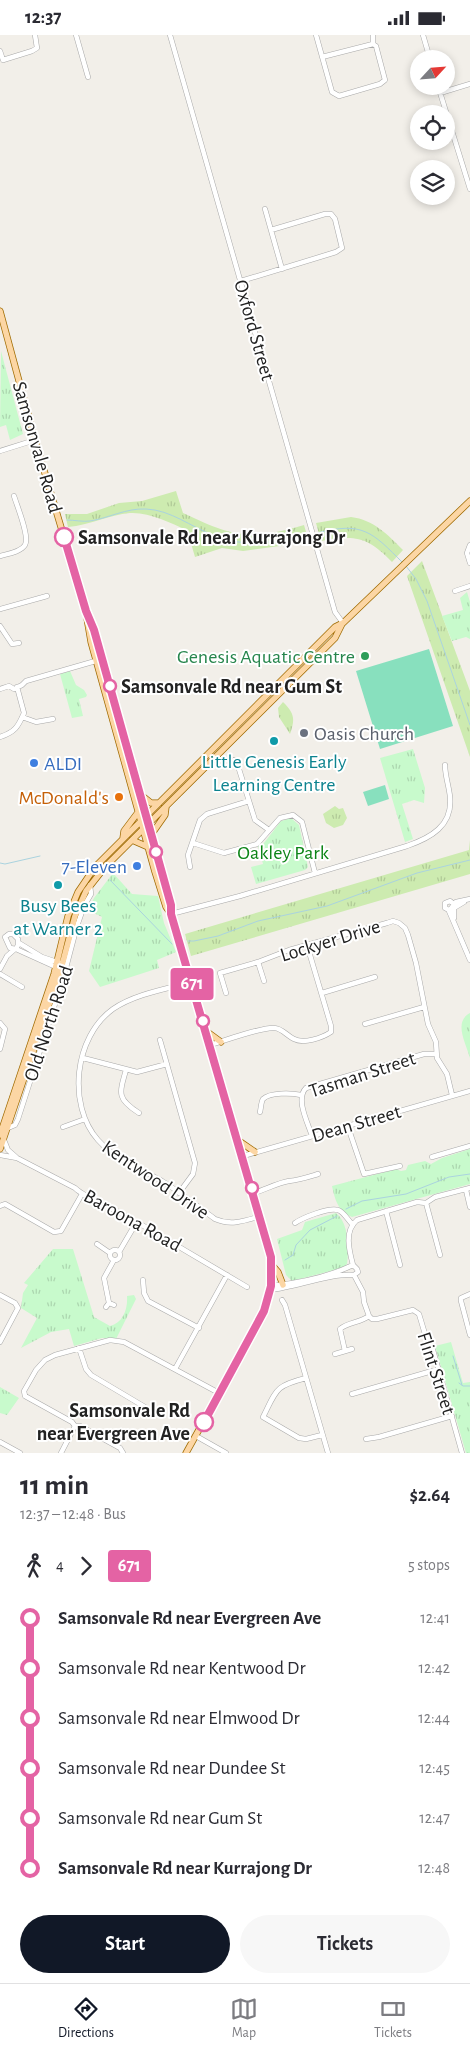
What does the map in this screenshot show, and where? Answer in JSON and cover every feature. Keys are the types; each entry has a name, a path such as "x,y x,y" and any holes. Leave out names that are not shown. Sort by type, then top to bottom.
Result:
{"main road":[{"name":"Samsonvale Road","path":"0,311 35,439 86,611 86,618 141,795 148,847 166,907 171,914"},
{"path":"343,623 470,497"},
{"path":"463,506 470,501"},
{"name":"Old North Road","path":"2,1138 8,1128 59,965 65,927 78,892 100,862 123,838 335,627 343,623"},
{"name":"Old North Road","path":"0,1149 75,916 90,885 132,840 334,638 343,623"},
{"name":"Samsonvale Road","path":"99,660 139,811 144,818"},
{"path":"141,795 151,803 159,803"},
{"path":"151,835 165,815 166,807"},
{"path":"123,838 124,831 139,811"},
{"name":"Samsonvale Road","path":"146,826 151,835 171,905 171,914 254,1193 268,1242 272,1265 270,1288 261,1318 186,1453"},
{"path":"132,840 148,847"},
{"path":"206,1031 222,1041"},
{"path":"239,1141 254,1152"},
{"path":"272,1265 278,1272 283,1285"}],"street":[{"path":"0,51 3,60 32,51 36,48 35,35"},
{"path":"76,35 88,77"},
{"name":"Oxford Street","path":"170,35 335,612 343,623"},
{"path":"316,35 332,92 335,95 380,84 385,78 376,46 373,44 373,35"},
{"path":"423,35 427,50"},
{"path":"322,57 373,44"},
{"path":"455,88 470,84"},
{"path":"441,95 470,186"},
{"path":"265,209 282,269"},
{"path":"241,281 336,252 341,250 343,245 335,219 331,214 271,230"},
{"path":"0,451 35,439"},
{"path":"0,556 20,550 25,546 27,538 14,495"},
{"path":"470,545 467,553 470,563"},
{"path":"456,591 470,586"},
{"path":"0,609 47,596"},
{"path":"0,626 12,644 19,643"},
{"path":"0,689 10,686 14,689 26,681 99,660"},
{"path":"0,737 12,733 18,728 24,713 24,707 17,687"},
{"path":"22,717 36,722 53,719"},
{"path":"234,761 238,766 255,820 270,830"},
{"path":"171,914 240,896 407,847 431,837 442,825 449,809 450,800 445,765"},
{"path":"190,867 188,855 200,820 207,814 249,801"},
{"path":"193,843 224,853 257,844 278,820 285,816 293,815 300,819 315,873"},
{"name":"Old North Road","path":"8,1128 15,1125 18,1119 66,972 77,926 84,906 91,894 90,885"},
{"path":"470,899 453,907 456,927 470,960"},
{"name":"Lockyer Drive","path":"226,993 220,973 307,945 393,921 399,923 405,928 413,949 429,1029 436,1042 438,1062 447,1074 452,1095"},
{"path":"0,935 14,935 19,943 59,965"},
{"path":"6,935 11,947"},
{"path":"0,939 11,947 59,965"},
{"path":"0,969 11,947 19,943"},
{"path":"210,1045 269,1028 280,1029 300,1041 330,1032 331,1026 307,945"},
{"path":"258,962 264,981"},
{"path":"0,974 22,987"},
{"path":"322,993 376,977"},
{"name":"Kentwood Drive","path":"192,982 128,1001 112,1010 100,1021 93,1031 80,1069 78,1094 85,1119 108,1150 179,1193 215,1219 223,1223 233,1223 260,1216"},
{"path":"365,1024 424,1007"},
{"path":"0,1023 5,1029 0,1049"},
{"path":"160,1040 195,1163 193,1173 179,1193"},
{"name":"Tasman Street","path":"312,1136 301,1095 306,1089 359,1072 366,1072 374,1067 424,1054 436,1054"},
{"path":"83,1058 126,1071 137,1072 167,1064"},
{"path":"126,1071 120,1087 121,1096 125,1105 139,1113"},
{"name":"Dean Street","path":"243,1156 470,1091"},
{"path":"260,1112 266,1097 284,1093 301,1095"},
{"path":"63,1127 85,1119"},
{"path":"348,1127 364,1174 400,1166"},
{"name":"Baroona Road","path":"2,1138 8,1150 17,1158 142,1225 247,1287"},
{"path":"432,1157 470,1146"},
{"name":"Baroona Road","path":"0,1155 17,1158"},
{"path":"254,1193 288,1181 296,1181 318,1175"},
{"path":"345,1351 340,1329 345,1325 363,1320 369,1316 364,1302 364,1292 351,1270 349,1235 352,1224 360,1218 418,1202 426,1203 436,1197 468,1189 470,1207"},
{"path":"0,1207 5,1204 54,1232 61,1231 82,1194"},
{"path":"426,1203 440,1255"},
{"path":"295,1223 305,1217 333,1209 341,1211 352,1224"},
{"path":"386,1211 400,1265"},
{"path":"110,1305 104,1278 114,1260 120,1258 119,1252 136,1223"},
{"path":"97,1244 110,1253 110,1257 114,1260"},
{"path":"110,1253 114,1250 119,1252"},
{"path":"270,1288 351,1270"},
{"path":"270,1288 290,1287 351,1270"},
{"path":"175,1369 227,1275"},
{"path":"143,1280 144,1293 148,1301 199,1328"},
{"path":"470,1294 461,1298 470,1335"},
{"path":"0,1295 15,1303 18,1308 0,1342"},
{"path":"282,1300 328,1453"},
{"name":"Flint Street","path":"369,1316 377,1319 410,1310 416,1311 433,1350 462,1453"},
{"path":"122,1453 120,1448 80,1426 75,1426 72,1422 25,1396 24,1391 40,1364 55,1355 101,1341 124,1342 219,1393"},
{"path":"79,1348 86,1369 91,1375 150,1410"},
{"path":"335,1354 352,1349"},
{"path":"352,1394 439,1369"},
{"path":"306,1378 284,1384 277,1390 263,1417 299,1438 306,1439 322,1435"},
{"path":"366,1439 452,1416"},
{"path":"61,1453 75,1426"},
{"path":"196,1436 226,1453"},
{"path":"0,1442 20,1453"}],"green space":[{"path":"1,351 23,434 10,440 6,425 0,427"},
{"path":"176,491 183,513 229,532 255,535 304,525 309,542 243,551 222,548 195,557 187,530 145,514 122,514 68,527 65,514 87,514 119,503 142,501"},
{"path":"351,517 367,521 386,533 403,550 392,562 375,547 360,539 343,538 321,541 316,523"},
{"path":"422,561 470,691 470,757 407,576"},
{"path":"467,592 470,602 470,639 466,637 452,641 442,616 463,610 460,598"},
{"path":"429,649 453,726 380,749 356,671"},
{"path":"70,671 76,685 84,690 87,695 79,699 83,716 72,718 60,674"},
{"path":"283,702 293,717 290,734 279,717 278,708"},
{"path":"413,749 425,788 424,803 414,800 402,804 413,839 405,842 380,758"},
{"path":"385,785 389,799 368,806 363,792"},
{"path":"335,806 339,809 343,808 347,818 343,825 334,828 326,823 323,814"},
{"name":"Oakley Park","path":"291,818 299,825 308,867 305,870 256,884 251,867 263,864 258,846 264,843 281,821"},
{"path":"470,840 470,874 191,956 185,934 469,850"},
{"path":"113,873 132,894 158,896 164,923 176,952 157,960 159,968 100,987 89,971 102,917 88,910 94,898"},
{"path":"470,1013 470,1058 461,1027 465,1017"},
{"path":"470,1149 470,1184 352,1217 343,1212 336,1200 332,1186 396,1169 406,1170 408,1165 425,1161 431,1164 442,1158"},
{"path":"336,1213 346,1230 348,1244 347,1264 342,1268 292,1281 286,1275 277,1239 302,1230 305,1222"},
{"path":"53,1249 73,1249 94,1317 110,1326 115,1324 124,1315 127,1306 127,1296 134,1295 136,1299 116,1339 102,1338 74,1346 69,1329 51,1332 21,1348 37,1318 21,1308 23,1293 28,1285 24,1283"},
{"path":"451,1342 463,1383 470,1382 470,1453 466,1453 435,1346"},
{"path":"0,1387 19,1398 7,1415 0,1413"}],"waterway":[{"path":"67,520 90,521 131,510 146,509 164,512 205,532 238,542 260,543 307,535"},
{"path":"317,533 345,528 366,532 383,544 403,563"},
{"path":"406,566 416,579 427,601 470,725"},
{"path":"0,863 5,864 40,856"},
{"path":"188,941 218,936 258,921 327,906 417,873 470,860"},
{"path":"110,880 172,944"},
{"path":"346,1209 362,1201 406,1194 449,1177 470,1174"},
{"path":"285,1260 293,1255 296,1245 310,1230 337,1216"},
{"path":"453,1356 462,1385"},
{"path":"459,1383 463,1386 470,1386"}],"bus line":[{"name":"671","path":"64,537 86,611 94,630 171,905 171,914 271,1257 271,1286 264,1311 204,1422"}],"place":[{"name":"Samsonvale Rd near Kurrajong Dr","path":"64,537"},
{"name":"Genesis Aquatic Centre","path":"365,656"},
{"name":"Samsonvale Rd near Gum St","path":"110,686"},
{"name":"Oasis Church","path":"304,733"},
{"name":"Little Genesis Early Learning Centre","path":"274,741"},
{"name":"ALDI","path":"34,763"},
{"name":"McDonald's","path":"119,797"},
{"name":"7-Eleven","path":"137,866"},
{"name":"Busy Bees at Warner 2","path":"58,885"},
{"name":"Samsonvale Rd near Evergreen Ave","path":"204,1422"}]}
